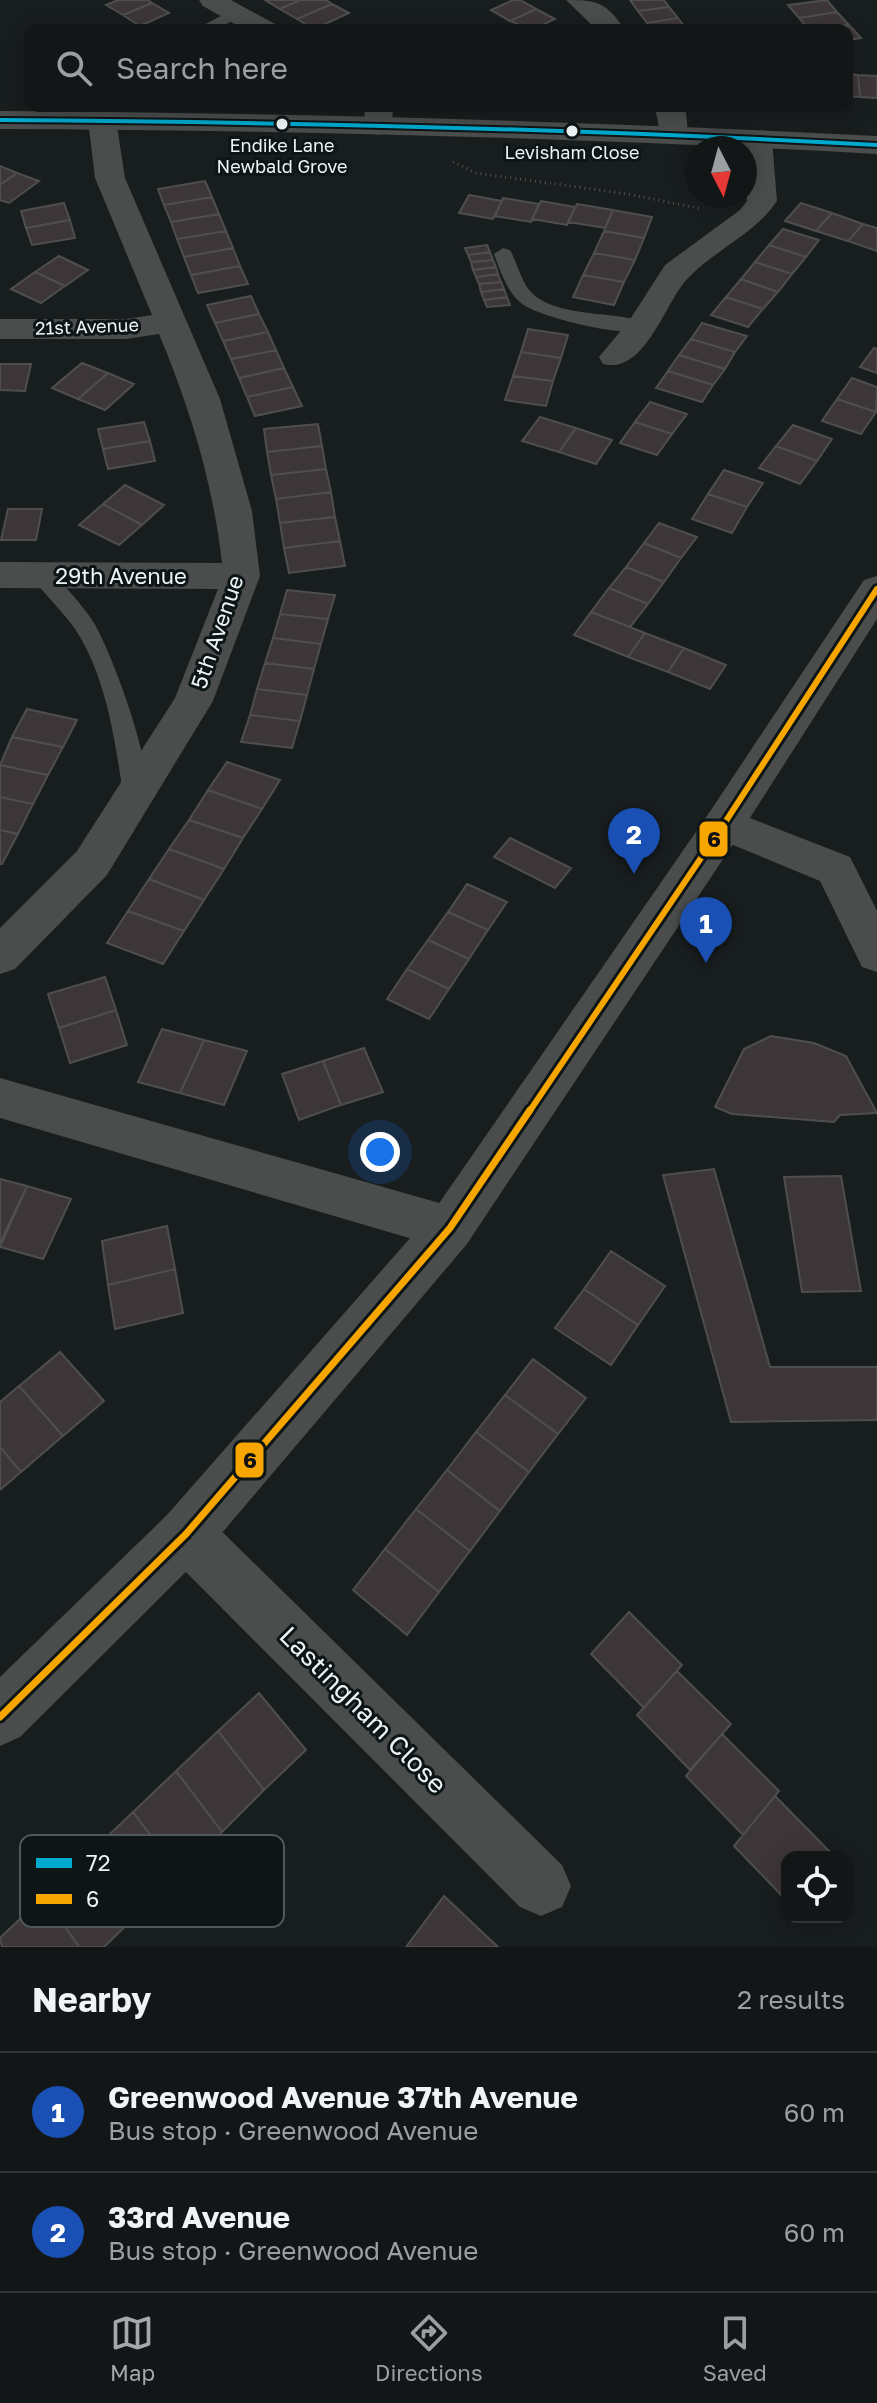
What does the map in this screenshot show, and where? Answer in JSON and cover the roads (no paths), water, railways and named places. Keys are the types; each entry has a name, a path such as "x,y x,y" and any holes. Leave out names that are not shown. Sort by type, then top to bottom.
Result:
{"street":[{"path":"579,0 606,24"},
{"path":"224,7 254,24"},
{"path":"672,112 674,134"},
{"path":"0,120 379,116 450,128 702,136"},
{"name":"5th Avenue","path":"0,956 92,863 193,701 242,576 234,511 203,399 110,178 102,120"},
{"path":"757,207 762,201 757,140 877,145"},
{"path":"615,357 641,327 676,272 745,221 756,208"},
{"name":"21st Avenue","path":"0,329 126,329 173,322"},
{"name":"29th Avenue","path":"0,575 242,576"},
{"path":"0,1717 186,1534 450,1228 724,824 877,589"},
{"path":"724,824 835,869 877,954"},
{"path":"0,1098 450,1228"},
{"name":"Lastingham Close","path":"186,1534 541,1886"}],"lane":[{"path":"208,24 224,7"},
{"path":"503,254 517,285 527,299 542,309 641,327"},
{"path":"43,576 86,628 106,672 130,758 135,794"}],"place":[{"name":"Endike Lane Newbald Grove","path":"282,124"},
{"name":"Levisham Close","path":"572,131"},
{"name":"33rd Avenue","path":"634,874"},
{"name":"Greenwood Avenue 37th Avenue","path":"706,963"}]}
